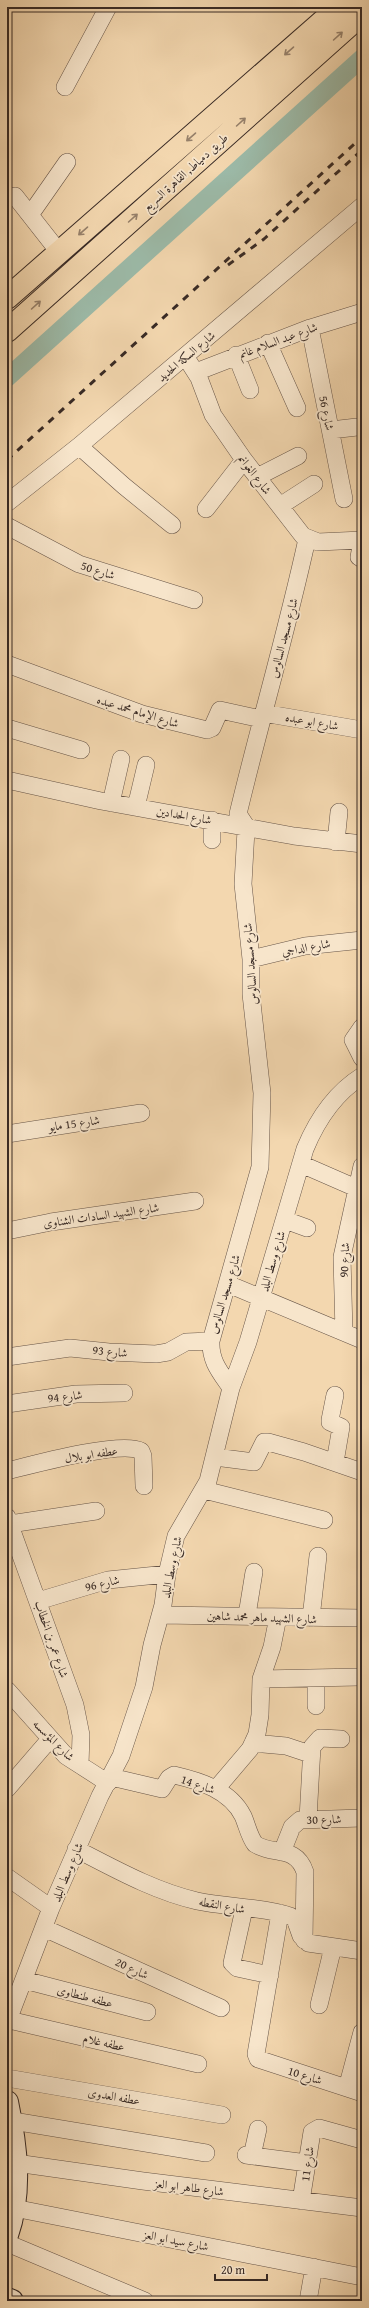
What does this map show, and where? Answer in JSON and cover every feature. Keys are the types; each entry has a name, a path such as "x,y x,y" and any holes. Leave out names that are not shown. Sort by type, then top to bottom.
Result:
{"highway":[{"name":"طريق دمياط, القاهرة السريع","path":"7,298 339,7"},
{"name":"طريق دمياط, القاهرة السريع","path":"7,331 362,14"}],"street":[{"path":"65,87 108,7"},
{"path":"30,215 67,162"},
{"path":"15,196 58,252"},
{"name":"شارع السكة الحديد","path":"7,503 79,446 362,206"},
{"name":"شارع عبد السلام غانم","path":"196,372 268,343 362,312"},
{"name":"شارع 56","path":"310,328 344,499"},
{"path":"268,343 297,408"},
{"path":"236,355 250,390"},
{"name":"شارع الغوانم","path":"185,356 196,372 210,410 244,460 307,539"},
{"path":"331,430 357,427"},
{"path":"79,446 124,486 172,525"},
{"path":"257,477 298,456"},
{"path":"206,509 244,460"},
{"path":"280,506 314,484"},
{"name":"شارع 50","path":"9,533 84,566 194,600"},
{"path":"307,539 318,542 362,540 359,557 362,559"},
{"name":"شارع مسجد السالوس","path":"231,1388 215,1365 210,1352 210,1341 228,1284 260,1167 262,1093 250,994 252,959 242,880 246,826 238,814 262,716 287,628 307,539"},
{"name":"شارع الإمام محمد عبده","path":"7,664 135,711 207,730 212,728 220,710 262,716"},
{"name":"شارع ابو عبده","path":"262,716 362,730"},
{"path":"7,728 81,750"},
{"path":"112,803 121,759"},
{"path":"136,807 146,765"},
{"name":"شارع الحدادين","path":"7,780 112,803 336,842 362,844"},
{"path":"336,842 339,812"},
{"path":"212,820 212,840"},
{"name":"شارع الداجي","path":"252,959 305,946 362,940"},
{"path":"362,1027 353,1040 362,1058"},
{"name":"شارع وسط البلد","path":"8,2022 51,1908 76,1849 121,1756 144,1687 152,1645 161,1615 167,1574 176,1536 204,1490 215,1457 231,1388 285,1220 305,1148 321,1117 344,1090 362,1076"},
{"name":"شارع 15 مايو","path":"7,1134 141,1113"},
{"path":"301,1164 356,1188"},
{"name":"شارع 90","path":"344,1332 342,1257 362,1166"},
{"name":"شارع الشهيد السادات الشناوى","path":"7,1231 51,1222 195,1201"},
{"path":"285,1220 307,1228"},
{"path":"228,1284 261,1296 362,1340"},
{"name":"شارع 93","path":"7,1357 70,1348 109,1352 156,1354 168,1352 186,1342 210,1341"},
{"name":"شارع 94","path":"7,1404 76,1394 124,1393"},
{"path":"335,1395 330,1420 332,1423 341,1427 335,1462"},
{"path":"215,1457 254,1462 264,1442 268,1442 335,1462 362,1472"},
{"name":"عطفه ابو بلال","path":"7,1471 80,1453 132,1448 141,1451 143,1456 144,1486"},
{"path":"204,1490 324,1520"},
{"path":"8,1521 96,1511"},
{"name":"شارع عمر بن الخطاب","path":"8,1521 38,1600 77,1713 81,1735 80,1766"},
{"path":"311,1618 318,1556"},
{"path":"247,1615 254,1572"},
{"name":"شارع 96","path":"38,1600 108,1580 167,1574"},
{"name":"شارع الشهيد ماهر محمد شاهين","path":"161,1615 247,1615 311,1618 362,1618"},
{"path":"216,1789 253,1743 260,1725 261,1679 272,1647 278,1617"},
{"path":"261,1679 359,1677"},
{"path":"316,1678 316,1706"},
{"name":"شارع المؤسسه","path":"7,1690 66,1756 80,1766 109,1780"},
{"path":"308,1819 310,1754 315,1742 320,1738 341,1740"},
{"path":"7,1789 50,1739"},
{"path":"253,1743 286,1746 310,1754"},
{"name":"شارع 14","path":"109,1780 162,1790 169,1778 174,1776 216,1789 238,1808 255,1844 282,1852 300,1861 305,1872 304,1940"},
{"name":"شارع 30","path":"282,1852 292,1827 300,1820 362,1818"},
{"name":"شارع النقطه","path":"76,1849 136,1880 165,1891 195,1900 244,1909 280,1913 295,1919 304,1940"},
{"path":"7,1878 51,1908"},
{"path":"244,1909 232,1963 236,1968 270,1975 280,1913"},
{"name":"شارع 20","path":"44,1928 221,2008"},
{"path":"304,1940 313,1944 362,1950"},
{"path":"319,2005 333,1947"},
{"name":"شارع 10","path":"270,1975 257,2049 258,2059 354,2090"},
{"name":"عطفه طنطاوى","path":"24,1980 147,2012"},
{"name":"عطفه غلام","path":"8,2022 198,2064"},
{"path":"354,2090 362,2032"},
{"name":"عطفه العدوى","path":"7,2078 222,2114"},
{"path":"7,2235 14,2208 13,2164 8,2114 206,2153"},
{"path":"258,2129 249,2156 307,2163"},
{"name":"شارع 11","path":"301,2201 310,2137 315,2129 324,2129 362,2140"},
{"name":"شارع طاهر ابو العز","path":"13,2164 362,2208"},
{"name":"شارع سيد ابو العز","path":"14,2208 362,2277"},
{"path":"7,2243 145,2301"},
{"path":"308,2301 314,2268"},
{"path":"7,2299 12,2301"}],"waterway":[{"path":"7,378 362,58"}],"railway":[{"path":"7,460 362,137"},
{"path":"228,265 264,239 362,150"}]}
